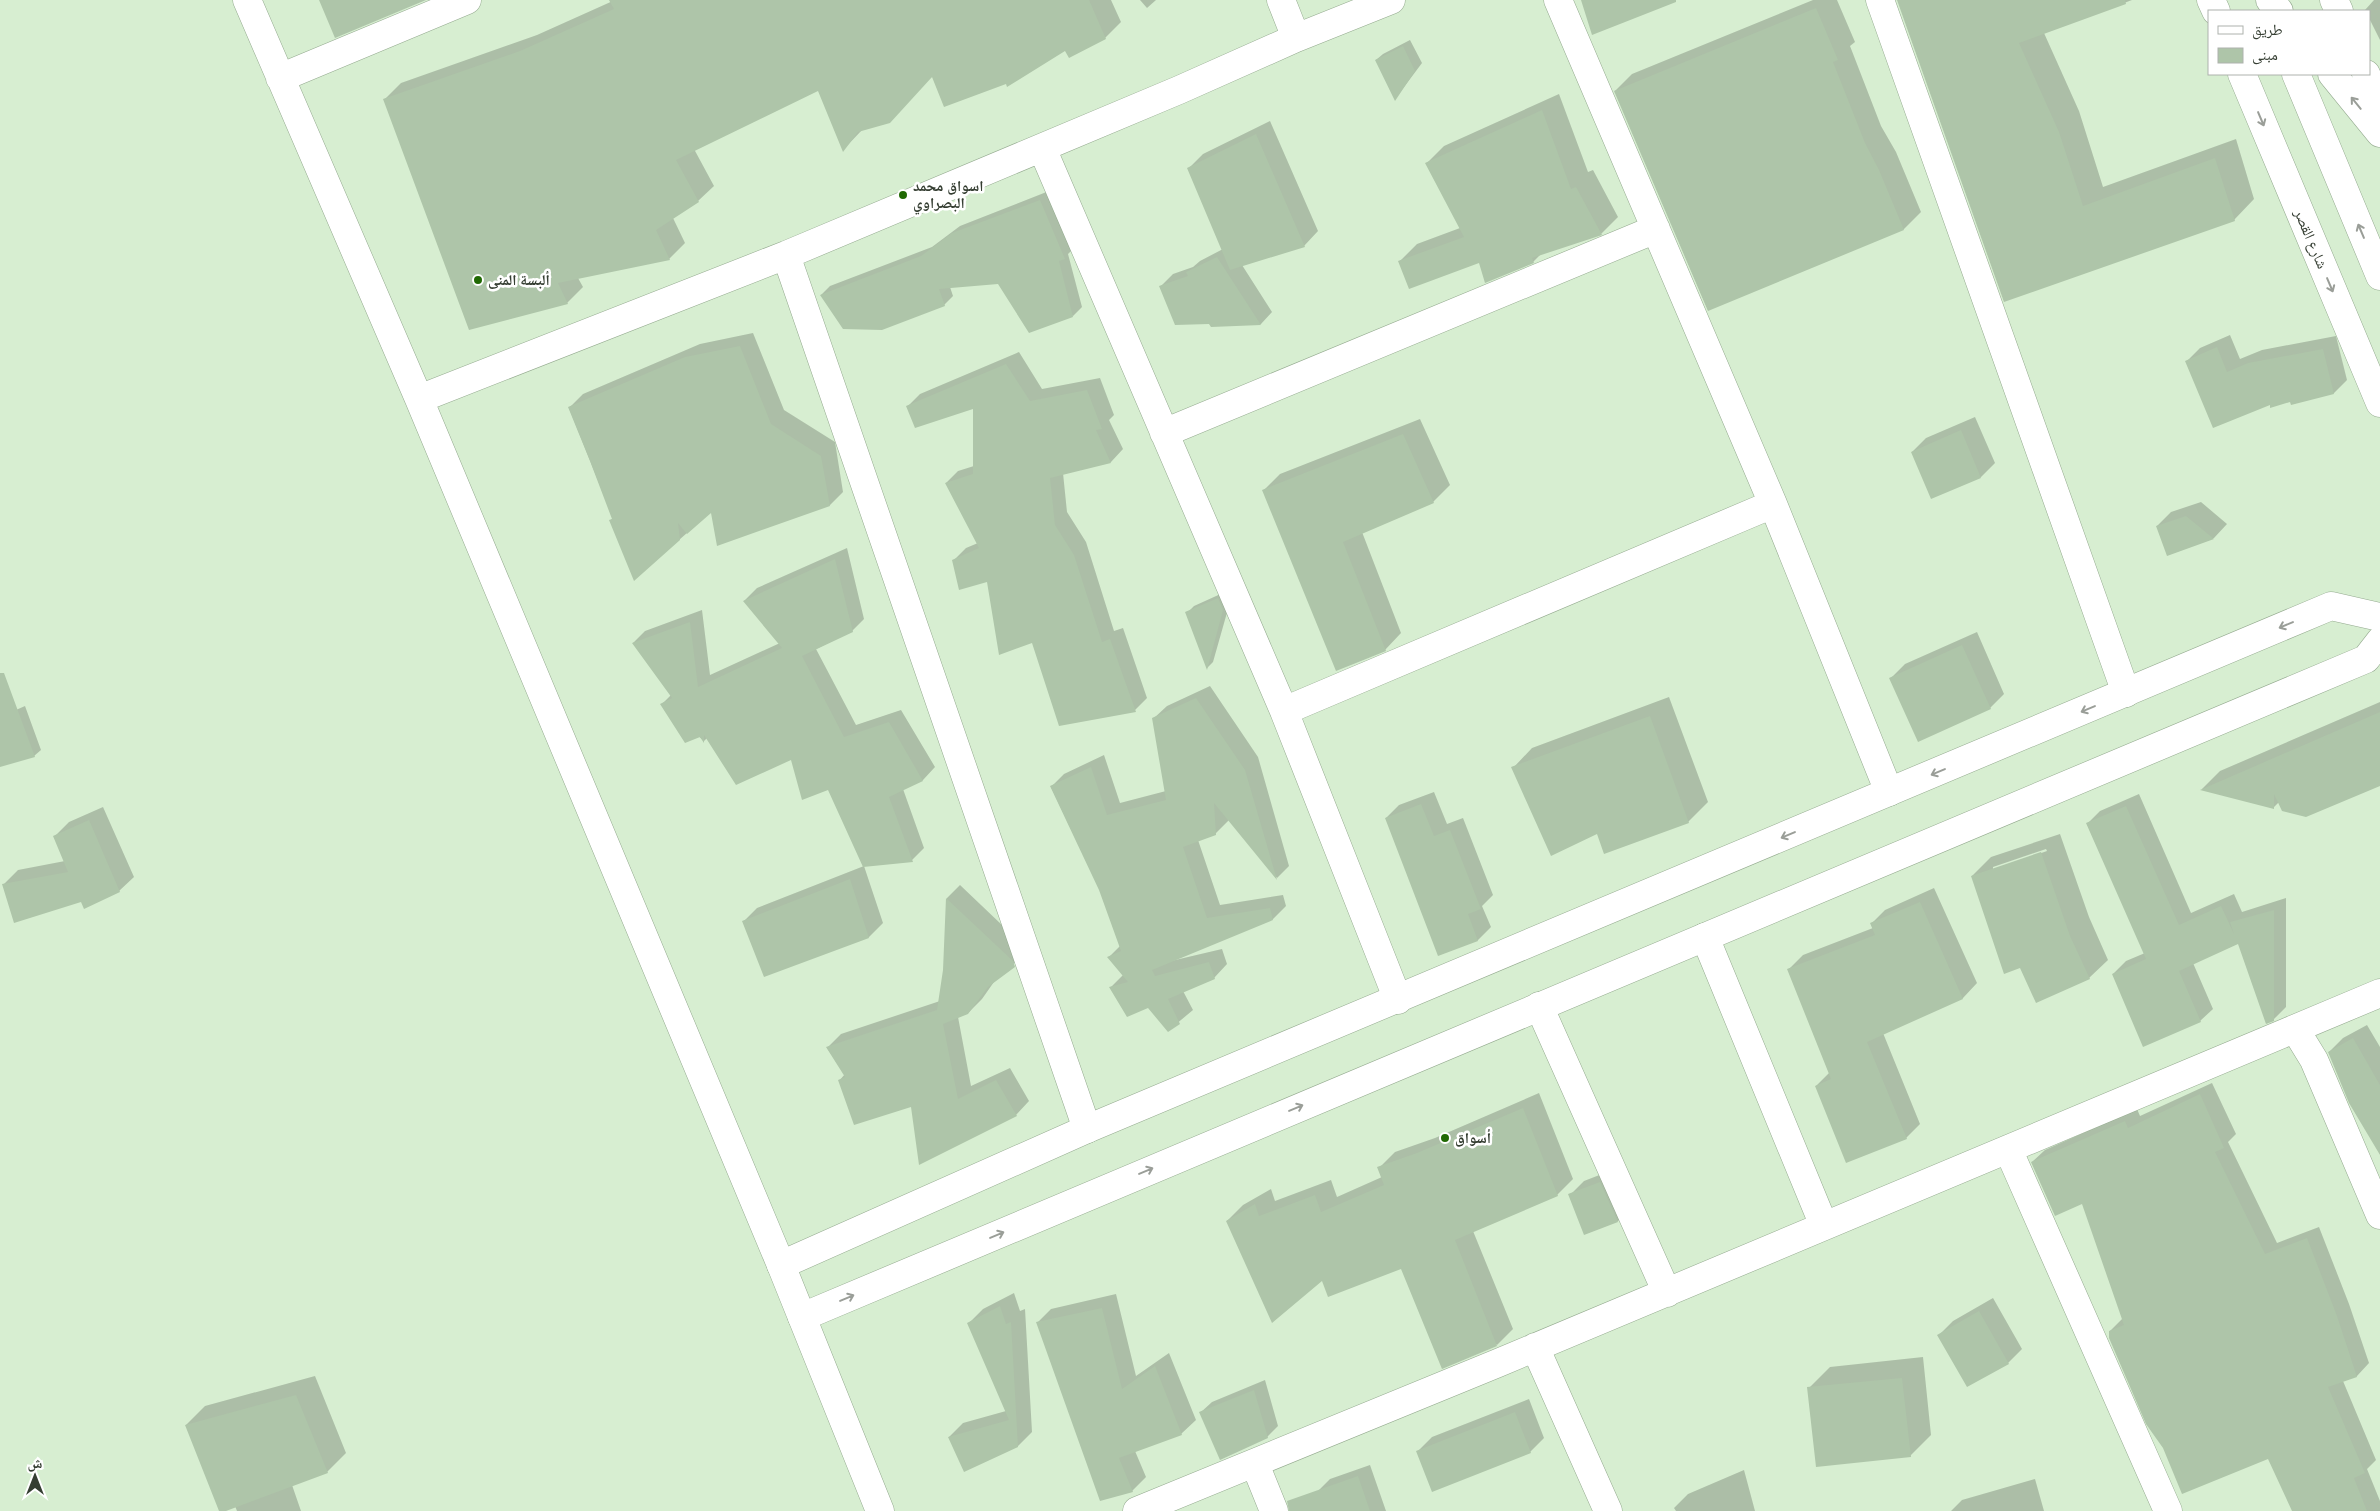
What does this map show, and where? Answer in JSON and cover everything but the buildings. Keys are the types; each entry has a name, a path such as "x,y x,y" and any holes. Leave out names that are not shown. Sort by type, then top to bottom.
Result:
{"street":[{"path":"247,0 419,399 781,1265 880,1511"},
{"path":"280,78 467,0"},
{"path":"1281,0 1296,38"},
{"path":"419,399 786,255 1042,148 1296,38 1391,0"},
{"path":"1558,0 1773,504 1889,792"},
{"path":"1880,0 2126,693"},
{"path":"2270,0 2278,10"},
{"name":"شارع القصر","path":"2242,75 2380,403"},
{"path":"2296,75 2380,276"},
{"path":"2333,75 2380,133"},
{"path":"2366,75 2380,106"},
{"path":"1042,148 1284,711 1398,1000"},
{"path":"1164,433 1656,230"},
{"path":"786,255 1087,1129"},
{"path":"1284,711 1773,504"},
{"path":"781,1265 1087,1129 1398,1000 2331,606 2380,617"},
{"path":"802,1317 2366,659 2380,641"},
{"path":"1705,937 1824,1226"},
{"path":"1137,1511 1535,1347 2380,993"},
{"path":"1538,1006 1666,1292"},
{"path":"2295,1029 2314,1060 2380,1215"},
{"path":"2008,1149 2168,1511"},
{"path":"1535,1347 1608,1511"},
{"path":"1254,1464 1274,1511"}],"place":[{"name":"اسواق محمد البصراوي","path":"903,195"},
{"name":"ألبسة المنى","path":"478,280"},
{"name":"أسواق","path":"1445,1138"}]}
